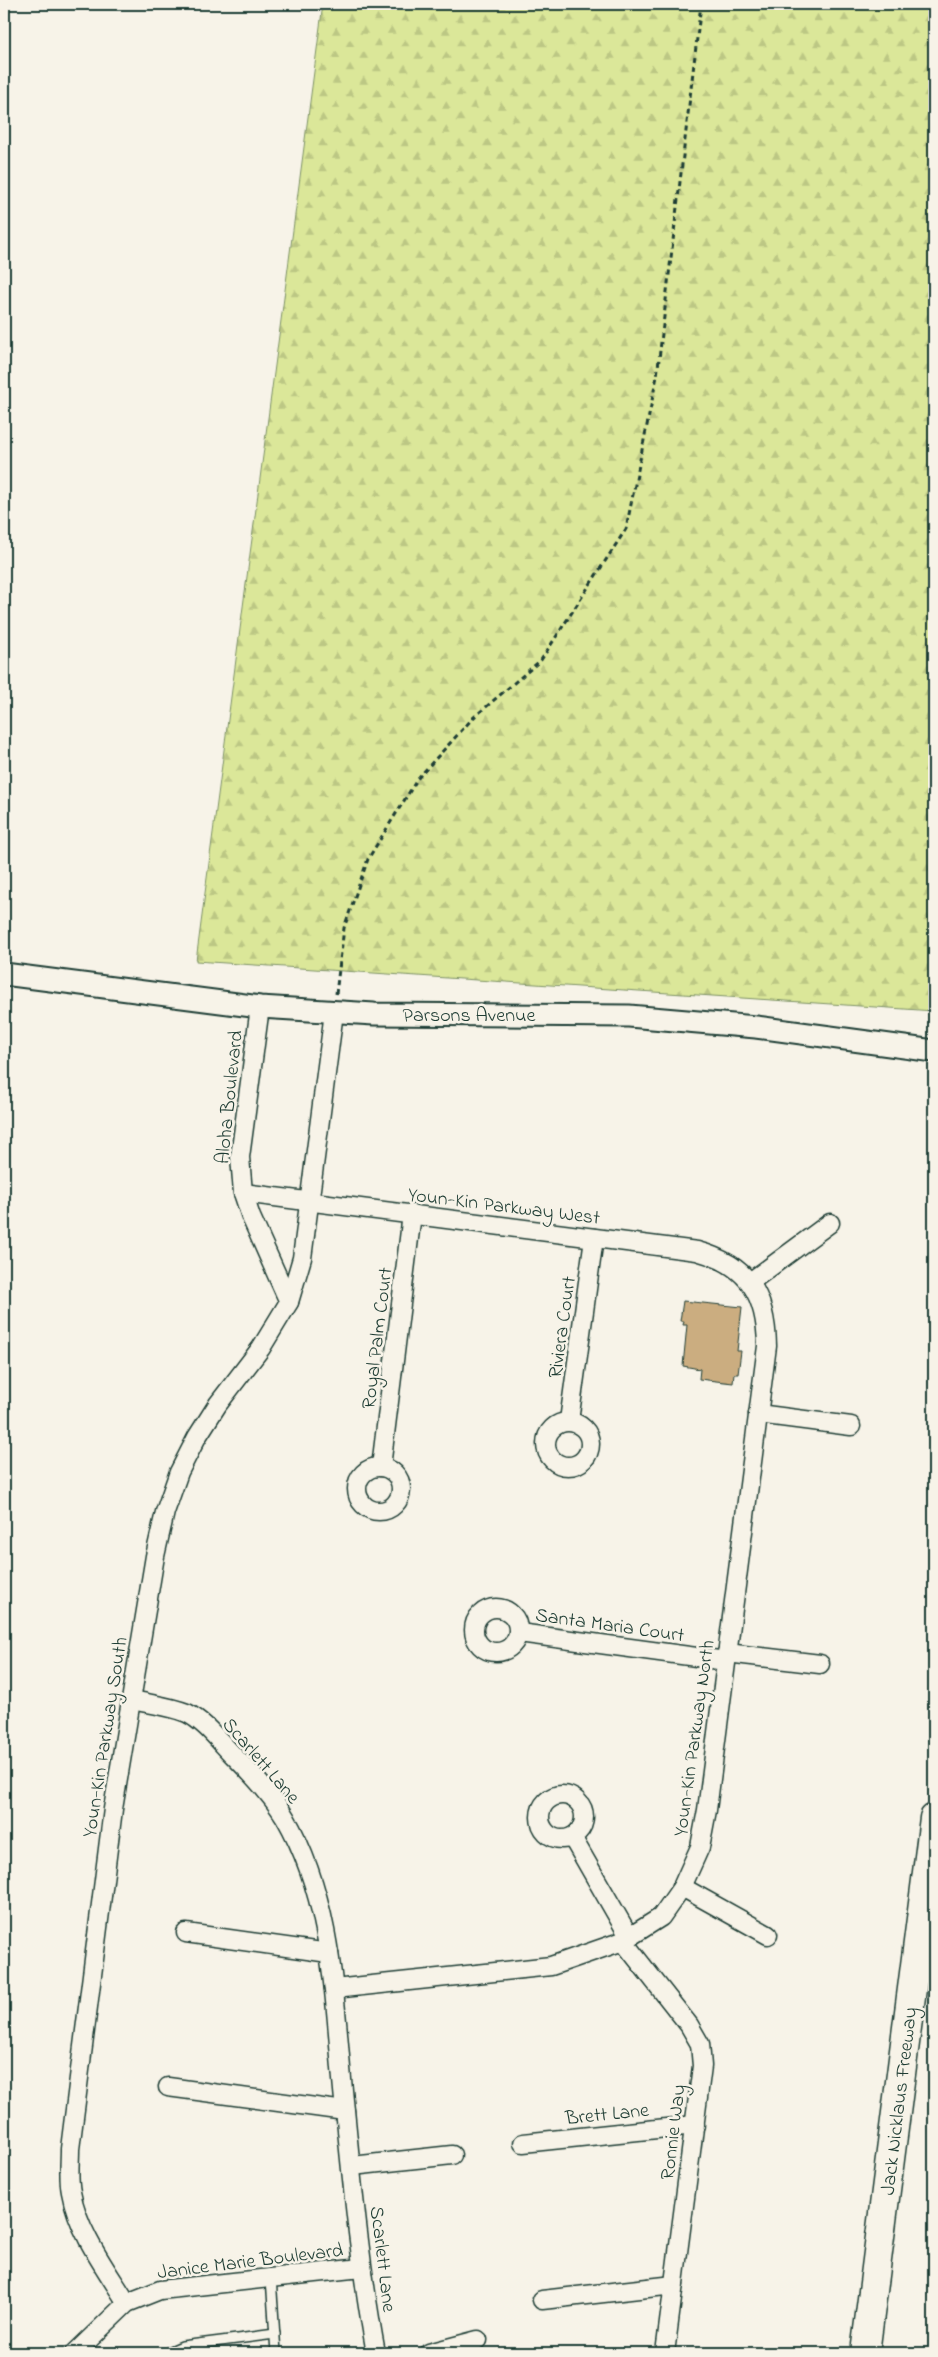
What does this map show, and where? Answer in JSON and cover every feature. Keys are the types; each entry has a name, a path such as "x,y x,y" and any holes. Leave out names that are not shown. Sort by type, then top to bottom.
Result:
{"highway":[{"name":"Jack Nicklaus Freeway","path":"865,2353 934,1818"}],"street":[{"name":"Parsons Avenue","path":"4,974 260,1007 334,1012 629,1016 756,1027 934,1051"},
{"name":"Aloha Boulevard","path":"260,1007 240,1158 242,1193 289,1302"},
{"path":"310,1202 334,1012"},
{"name":"Youn-Kin Parkway West","path":"242,1193 697,1251 727,1262 750,1282"},
{"name":"Youn-Kin Parkway South","path":"127,2303 85,2232 71,2192 69,2170 107,1856 155,1556 165,1512 180,1472 197,1437 213,1412 261,1348 289,1302 302,1258 310,1202"},
{"name":"Royal Palm Court","path":"381,1467 412,1214"},
{"path":"750,1282 830,1223"},
{"name":"Riviera Court","path":"570,1421 594,1238"},
{"name":"Youn-Kin Parkway North","path":"334,1989 551,1966 626,1940 661,1917 682,1887 700,1847 707,1810 767,1346 767,1329 759,1295 750,1282"},
{"path":"758,1414 851,1426"},
{"name":"Santa Maria Court","path":"519,1632 726,1657 820,1664"},
{"name":"Scarlett Lane","path":"132,1700 187,1713 202,1724 263,1788 284,1816 305,1858 323,1914 334,1989 361,2268 376,2353"},
{"name":"Ronnie Way","path":"572,1837 626,1940 689,2025 700,2044 702,2066 666,2353"},
{"path":"682,1887 768,1935"},
{"path":"186,1933 328,1953"},
{"path":"168,2087 345,2111"},
{"name":"Brett Lane","path":"523,2143 695,2125"},
{"path":"352,2166 452,2155"},
{"name":"Janice Marie Boulevard","path":"75,2353 127,2303 160,2290 361,2268"},
{"path":"542,2300 674,2285"},
{"path":"429,2353 478,2340"}],"lane":[{"path":"271,2277 276,2353"},
{"path":"166,2353 182,2346 191,2349 275,2334"}],"path":[{"path":"334,1012 344,928 368,859 418,778 473,718 540,660 626,529 657,376 701,4"}],"green space":[{"path":"323,4 934,4 934,1011 196,961"}],"building":[{"path":"683,1301 742,1307 737,1351 741,1351 738,1374 734,1374 733,1383 699,1379 700,1369 683,1366 687,1325 683,1325 684,1321 680,1321"}]}
